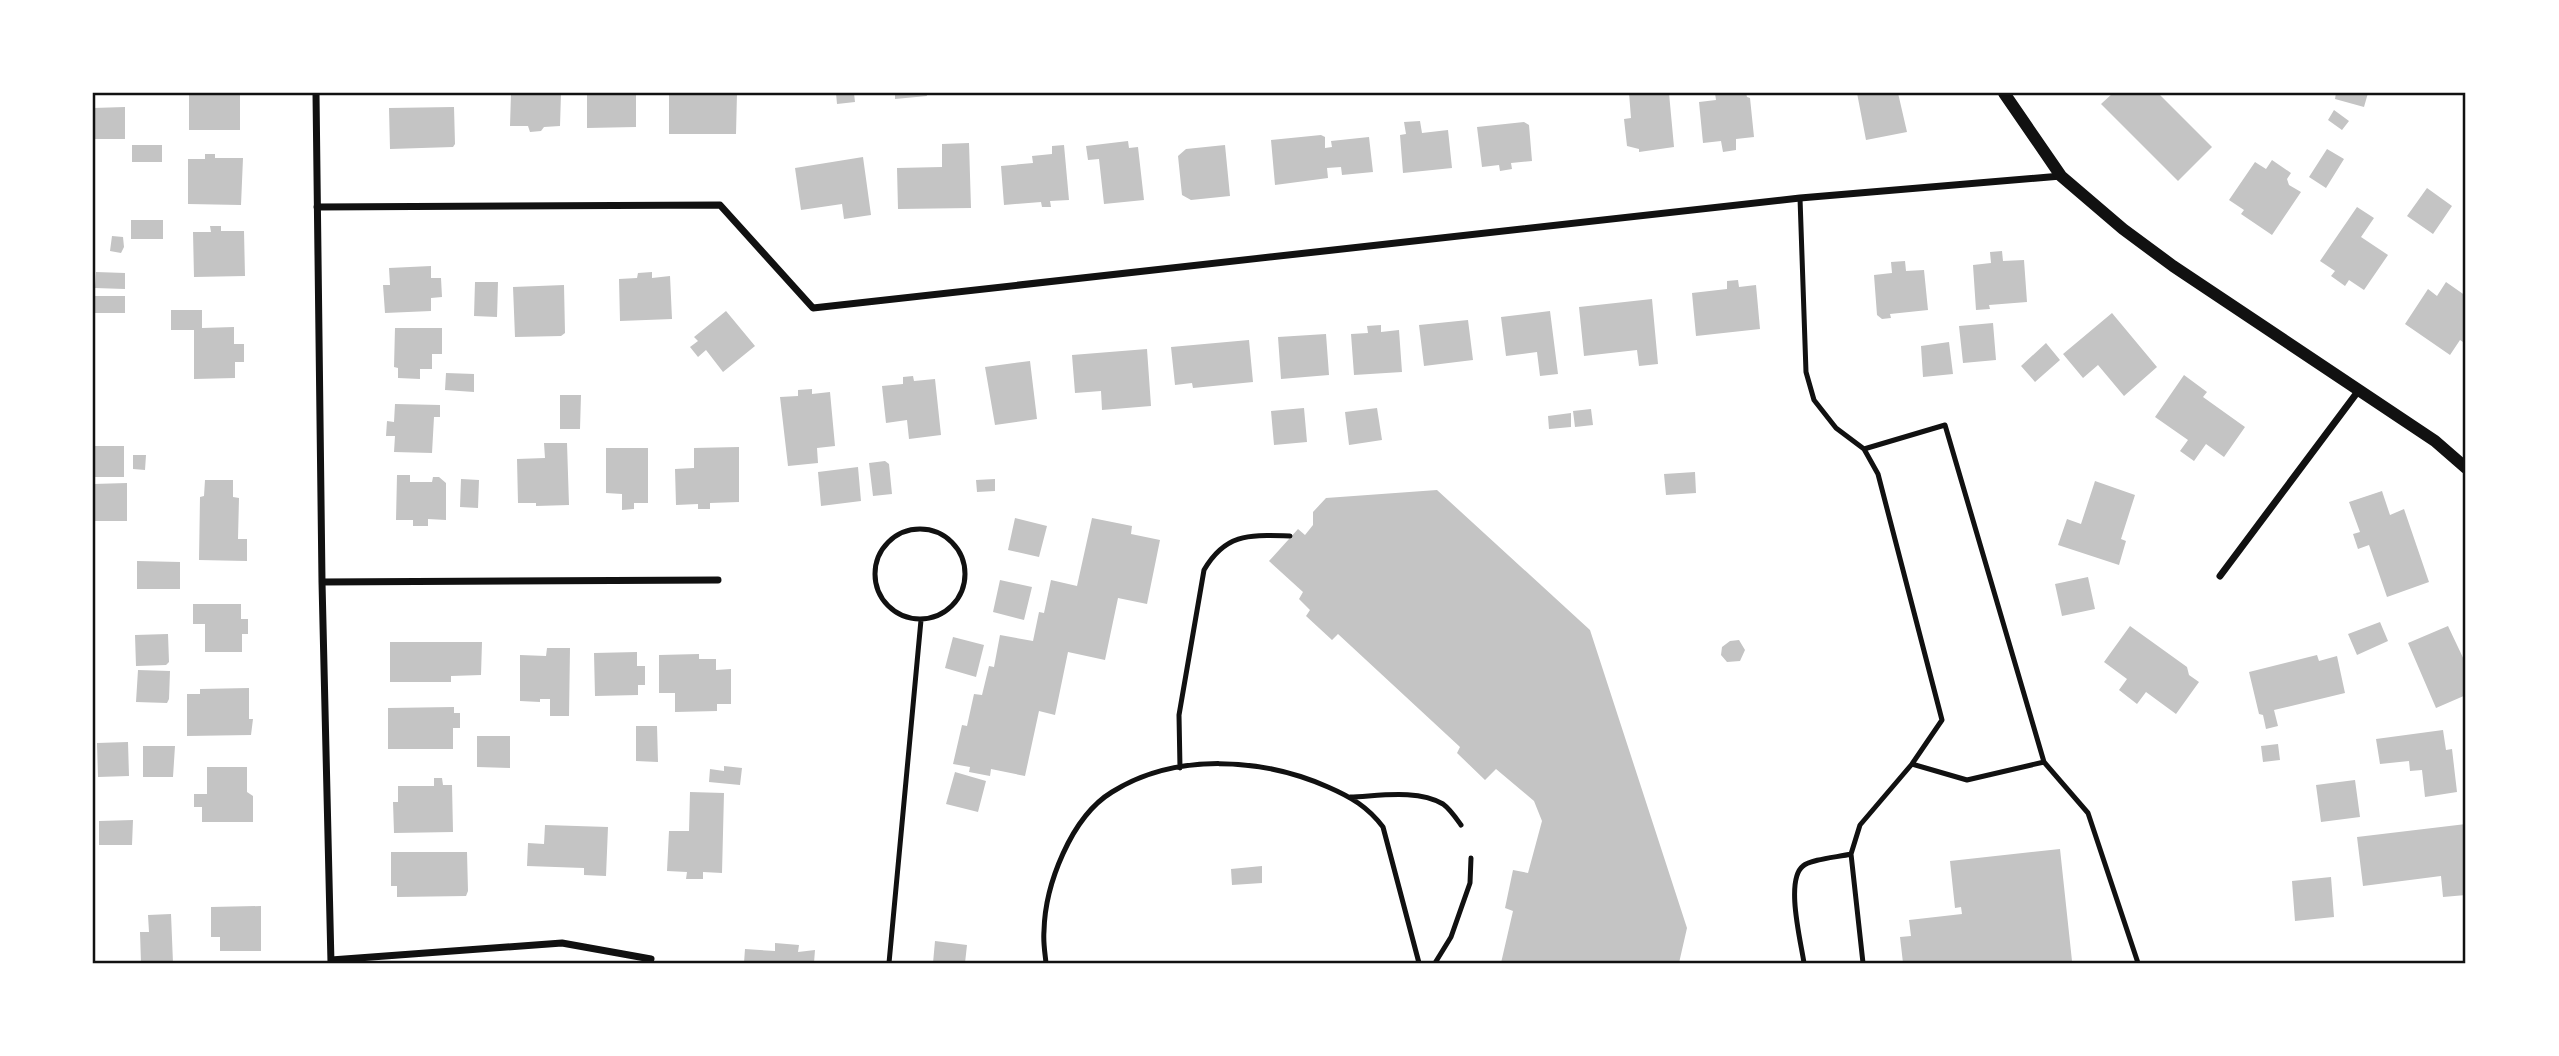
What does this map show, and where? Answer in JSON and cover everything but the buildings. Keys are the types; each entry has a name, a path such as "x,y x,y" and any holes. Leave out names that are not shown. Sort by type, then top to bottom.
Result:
{"street":[{"path":"316,93 322,582 331,962 562,943 651,959"},
{"path":"2004,93 2061,176 2123,229 2173,266 2435,441 2466,468"},
{"path":"317,206 720,205 813,308 1800,198 2061,176"},
{"path":"2221,576 2359,390"},
{"path":"322,582 718,580"}],"lane":[{"path":"1800,198 1806,372 1814,400 1836,428 1864,449 1878,474 1941,720 1912,764 1860,825 1851,854 1863,963"},
{"path":"1864,449 1945,425 2044,762 2088,813 2138,963"},
{"path":"916,529 933,531 954,544 963,559 966,576 962,592 952,607 938,616 921,620 904,617 890,608 880,594 875,577 877,561 886,545 899,534 916,529"},
{"path":"1180,768 1179,715 1204,570 1212,556 1236,538 1254,535 1290,536"},
{"path":"889,963 921,620"},
{"path":"1912,764 1967,780 2044,762"},
{"path":"1046,963 1044,932 1047,901 1055,872 1087,815 1111,792 1138,779 1168,769 1236,764 1262,766 1301,776 1350,797 1372,812 1383,827 1419,963"},
{"path":"1350,797 1404,795 1428,798 1446,805 1461,825"},
{"path":"1804,963 1794,889 1796,873 1804,864 1851,854"},
{"path":"1435,963 1451,937 1470,883 1471,858"}]}
